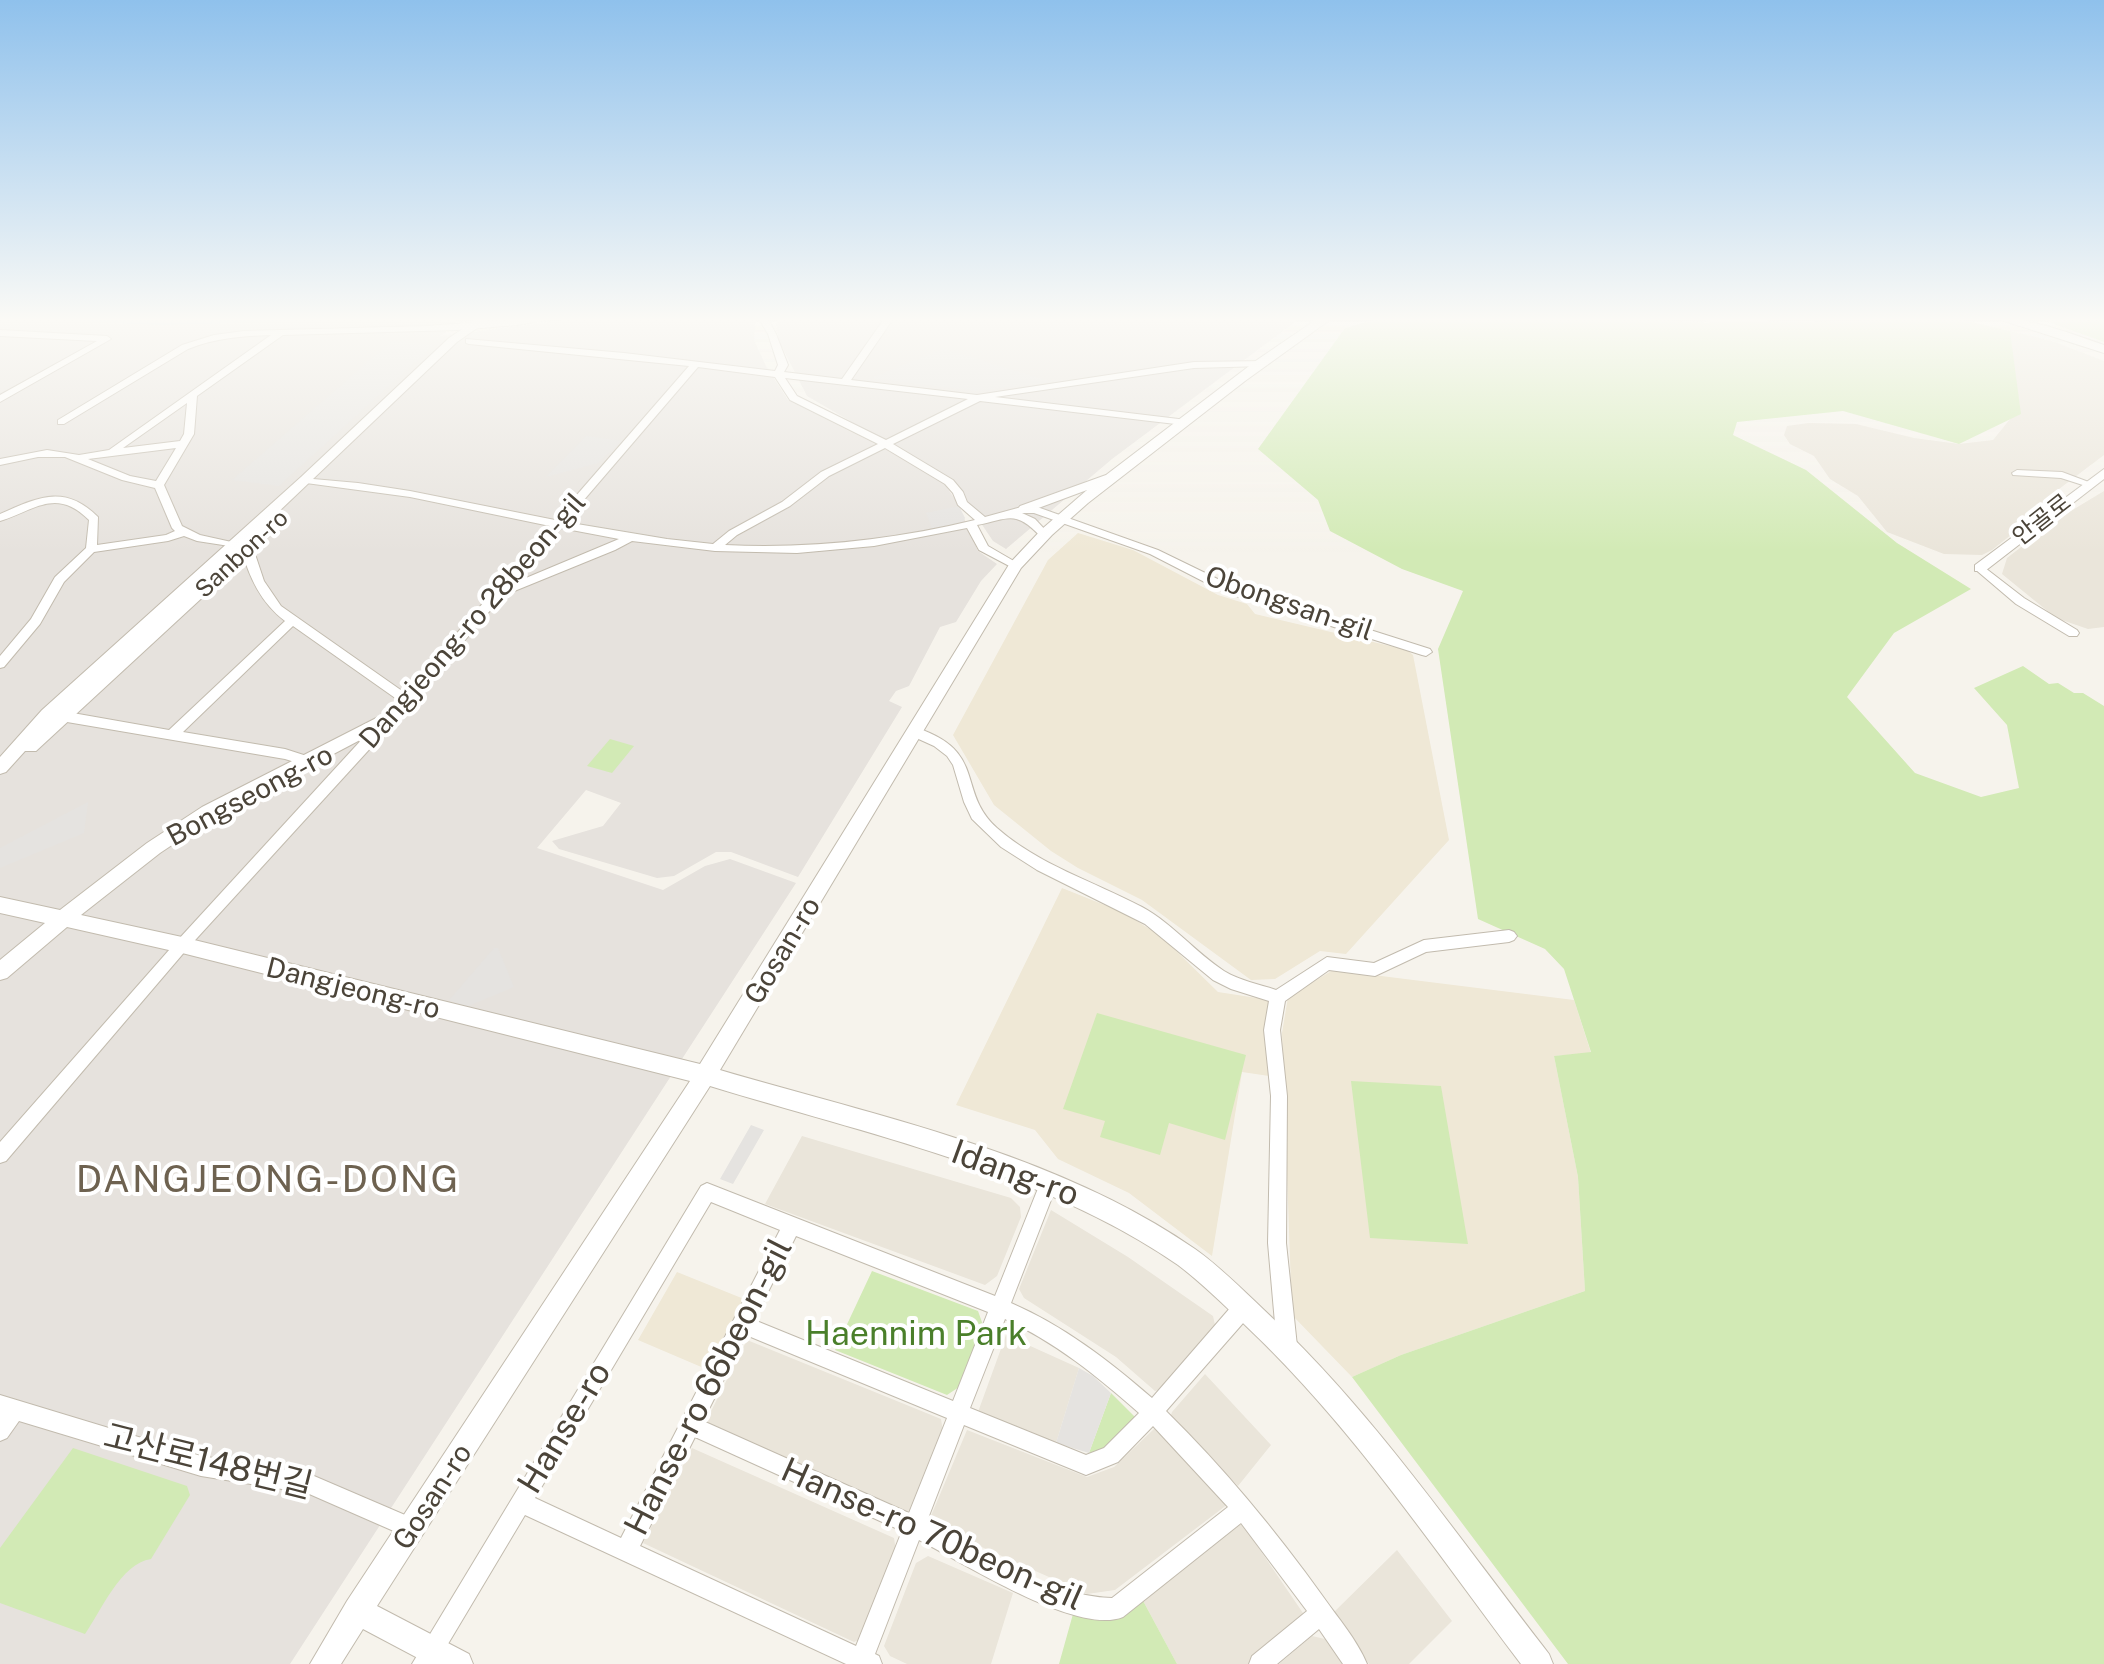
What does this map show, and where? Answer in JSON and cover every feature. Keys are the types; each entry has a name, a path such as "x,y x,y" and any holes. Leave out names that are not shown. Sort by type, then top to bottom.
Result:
{"street":[{"path":"61,422 103,397"},
{"path":"114,450 190,397"},
{"path":"192,397 189,434 159,485 177,528 197,538 239,546 262,591 277,609 405,699"},
{"name":"Sanbon-ro","path":"314,480 397,397"},
{"name":"Sanbon-ro","path":"0,770 48,714 407,397"},
{"name":"Dangjeong-ro 28beon-gil","path":"2,1151 182,945 392,716 668,397"},
{"path":"792,397 884,443 949,482 977,522 983,548 1015,566"},
{"path":"715,548 733,533 786,504 825,474 981,397"},
{"path":"987,397 1184,422"},
{"name":"Gosan-ro","path":"324,1664 705,1075 917,733 1015,566 1063,519 1218,397"},
{"path":"78,458 114,450 182,444"},
{"path":"0,462 41,454 78,458 128,480 159,485"},
{"path":"2017,473 2062,475 2089,484"},
{"name":"안골로","path":"1980,568 2104,473"},
{"path":"314,480 715,548 838,547 977,522 1025,509 1118,474"},
{"path":"0,518 41,500 56,498 83,508 94,519 91,549"},
{"name":"Obongsan-gil","path":"1025,509 1063,519 1154,552 1228,589 1426,652"},
{"path":"1005,515 1023,515 1045,535"},
{"path":"0,664 36,621 59,580 91,549 168,538 184,532"},
{"path":"500,593 632,536"},
{"name":"Sanbon-ro","path":"0,770 67,717 239,546"},
{"path":"1980,568 2020,601 2073,633"},
{"path":"172,735 293,620"},
{"name":"Bongseong-ro","path":"0,972 173,834 392,716"},
{"path":"67,717 285,754 311,762"},
{"path":"917,733 949,747 966,777 971,807 989,829 1016,850 1065,880 1140,913 1230,981 1278,997"},
{"name":"Dangjeong-ro","path":"0,905 182,945 705,1075"},
{"path":"1287,1346 1277,1243 1279,1096 1272,1030 1278,997 1327,963 1375,970 1424,946 1509,936"},
{"name":"Idang-ro","path":"705,1075 1049,1182 1121,1217 1185,1257 1287,1346 1384,1460 1530,1660"},
{"path":"864,1663 914,1526 1049,1182"},
{"name":"Hanse-ro","path":"428,1657 707,1192 792,1226"},
{"path":"792,1226 1000,1308 1070,1344 1152,1414 1212,1471 1322,1612 1356,1664"},
{"name":"Hanse-ro 66beon-gil","path":"627,1549 792,1226"},
{"path":"742,1324 1086,1465 1096,1464 1111,1455 1152,1414 1244,1307"},
{"path":"0,1431 8,1408"},
{"name":"고산로148번길","path":"8,1408 201,1466 307,1483 412,1528"},
{"name":"Hanse-ro 70beon-gil","path":"690,1425 914,1526 1044,1592 1099,1611 1115,1609 1243,1509"},
{"name":"Hanse-ro 66beon-gil","path":"520,1502 627,1549 864,1663"},
{"path":"357,1611 428,1657 459,1664"},
{"path":"1260,1664 1322,1612"}],"shaded area":[{"path":"0,397 786,397 944,483 958,504 978,551 997,564 981,581 956,622 940,627 909,686 896,691 889,701 902,707 798,877 731,852 716,852 674,876 657,878 559,849 552,841 603,826 621,803 586,790 537,848 663,890 705,866 730,859 796,883 290,1664 0,1664"},
{"path":"328,397 377,397 279,486 232,480"},
{"path":"808,397 1195,397 1112,459 1006,549 993,541 952,480"},
{"path":"2018,397 2104,397 2104,455 2055,492 2040,512 1982,555 1944,554 1887,532 1858,496 1830,479 1814,456 1790,444 1784,435 1787,426 1856,424 1914,438 1959,444 1993,440 2020,407"},
{"path":"586,436 622,441 598,463 546,477"},
{"path":"2104,491 2104,627 2088,629 2056,618 2002,574 2007,558 2056,520"},
{"path":"959,506 965,518 963,522 932,529 926,513"},
{"path":"1078,533 1133,550 1218,595 1247,604 1255,614 1407,650 1413,655 1449,840 1346,954 1320,951 1275,979 1251,980 1142,900 1051,851 994,805 953,735 1048,560"},
{"path":"88,802 84,833 0,868 0,848"},
{"path":"1062,888 1122,912 1161,936 1218,992 1270,1000 1269,1076 1242,1072 1212,1256 1129,1193 1058,1159 1035,1130 956,1105"},
{"path":"494,948 498,948 514,987 466,1007 449,1000"},
{"path":"1333,970 1574,1000 1591,1053 1554,1056 1578,1177 1585,1291 1401,1355 1352,1377 1292,1315 1282,1033 1288,997"},
{"path":"751,1125 764,1130 733,1184 720,1179"},
{"path":"802,1136 1011,1198 1020,1207 1021,1217 997,1276 985,1285 765,1204"},
{"path":"1051,1210 1128,1257 1213,1316 1215,1325 1208,1340 1162,1389 1155,1391 1116,1357 1024,1298 1019,1289"},
{"path":"677,1272 744,1299 706,1369 638,1340"},
{"path":"1006,1335 1079,1368 1056,1443 978,1412"},
{"path":"747,1340 941,1419 943,1432 912,1509 906,1512 704,1425"},
{"path":"1079,1368 1111,1393 1089,1453 1056,1443"},
{"path":"1205,1374 1271,1445 1238,1486 1170,1418"},
{"path":"1155,1428 1228,1504 1115,1590 1087,1594 928,1523 967,1430 1087,1477 1114,1467"},
{"path":"692,1448 894,1538 896,1551 863,1638 854,1642 643,1543"},
{"path":"1235,1525 1243,1525 1305,1616 1250,1664 1177,1664 1141,1597"},
{"path":"1397,1550 1452,1621 1409,1664 1369,1664 1333,1613"},
{"path":"928,1556 1013,1593 991,1664 907,1664 890,1656 884,1646 916,1563"},
{"path":"1312,1636 1325,1639 1342,1664 1279,1664"}],"green space":[{"path":"1296,397 2019,397 2021,414 1959,444 1843,411 1737,422 1733,435 1806,470 1897,543 1971,589 1894,633 1847,697 1915,773 1981,797 2019,788 2007,725 1974,688 2023,666 2049,684 2058,683 2074,693 2083,693 2104,706 2104,1664 1568,1664 1352,1377 1401,1355 1585,1291 1578,1177 1554,1056 1591,1052 1564,969 1545,949 1478,919 1438,649 1463,591 1402,569 1330,531 1318,500 1258,449"},
{"path":"610,739 634,746 612,773 587,766"},
{"path":"1097,1013 1246,1055 1225,1140 1169,1123 1160,1155 1100,1137 1105,1121 1063,1109"},
{"path":"1351,1081 1441,1086 1468,1244 1370,1238"},
{"name":"Haennim Park","path":"872,1271 978,1311 983,1325 959,1387 947,1395 835,1350"},
{"path":"1111,1393 1140,1422 1100,1454 1089,1453"},
{"path":"73,1448 187,1486 190,1495 151,1559 140,1562 121,1578 85,1634 0,1603 0,1548"},
{"path":"1141,1597 1177,1664 1059,1664 1073,1614 1094,1618 1109,1616"}],"district":[{"name":"DANGJEONG-DONG","path":"268,1180"}]}
